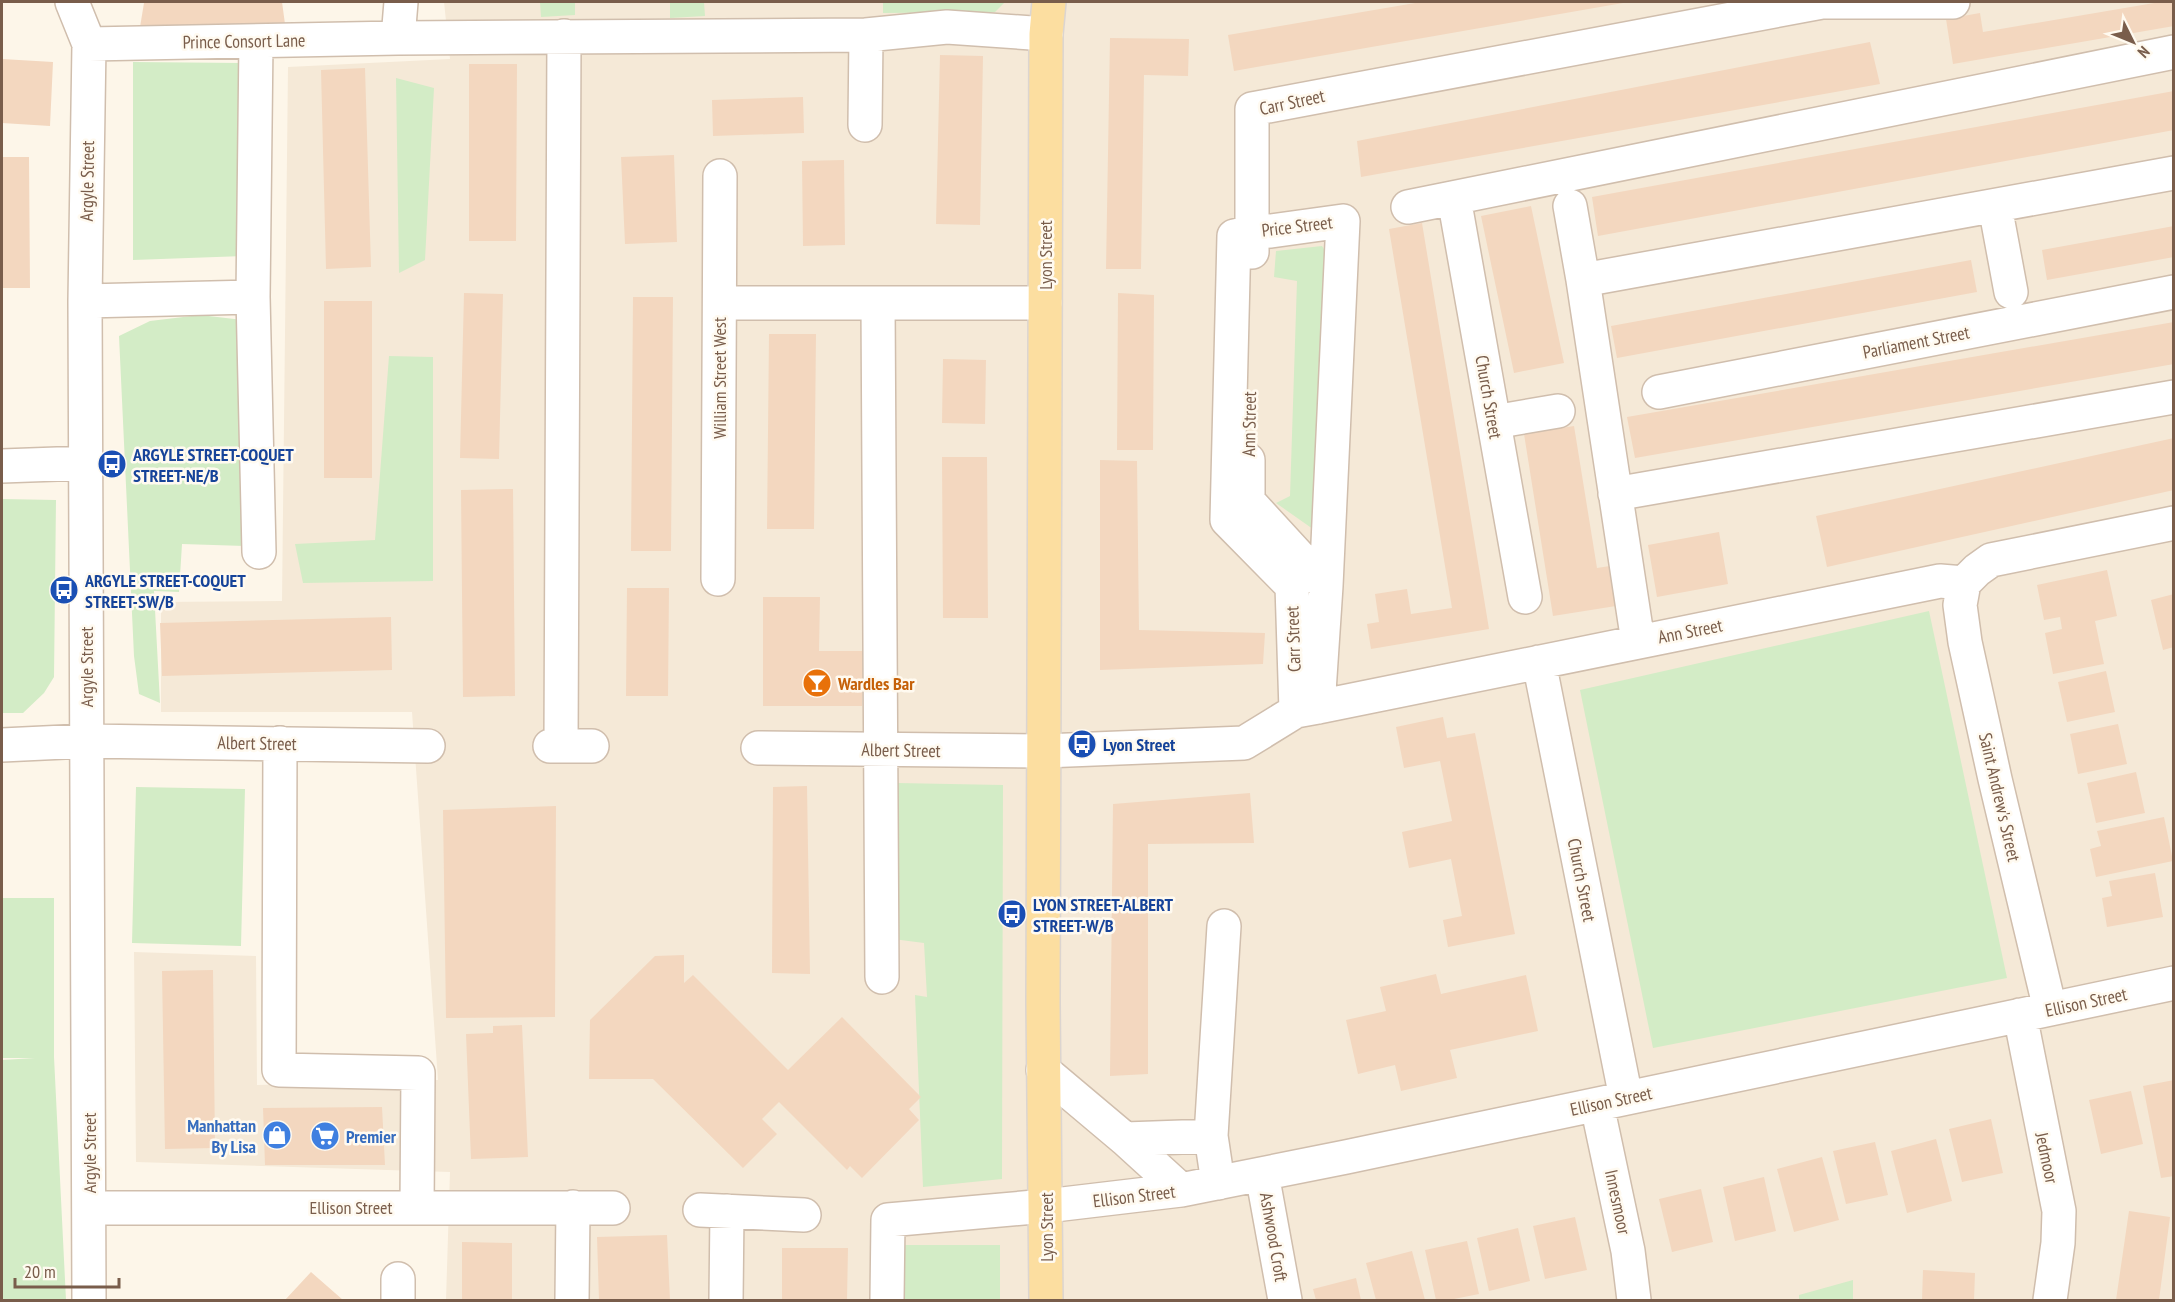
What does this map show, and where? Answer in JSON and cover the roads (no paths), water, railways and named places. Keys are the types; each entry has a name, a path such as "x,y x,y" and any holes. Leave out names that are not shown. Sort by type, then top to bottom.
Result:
{"main road":[{"name":"Lyon Street","path":"1046,1300 1043,1070 1046,34 1049,2"}],"street":[{"name":"Argyle Street","path":"72,2 89,44 85,301 89,1300"},
{"path":"398,39 401,2"},
{"name":"Carr Street","path":"1307,709 1292,586 1227,520 1234,236 1252,232 1252,109 1822,2 1953,2"},
{"name":"Prince Consort Lane","path":"89,44 564,36 866,35 947,27 1046,34"},
{"path":"865,125 866,35"},
{"path":"564,36 568,746"},
{"path":"256,41 253,297 259,552"},
{"path":"1408,207 2174,52"},
{"path":"1582,280 2174,173"},
{"name":"William Street West","path":"718,579 720,176"},
{"name":"Church Street","path":"1454,198 1525,597"},
{"path":"1570,206 1638,642"},
{"path":"1995,206 2011,291"},
{"name":"Price Street","path":"1252,232 1343,221 1326,586"},
{"name":"Ann Street","path":"1252,232 1248,501 1326,586"},
{"name":"Parliament Street","path":"1659,392 2174,292"},
{"path":"85,301 253,297"},
{"path":"720,303 1045,303"},
{"path":"878,303 882,977"},
{"path":"1616,494 2174,397"},
{"path":"1494,422 1558,411"},
{"path":"2,466 85,463"},
{"path":"1964,583 1990,560 2174,523"},
{"name":"Ann Street","path":"1307,709 1940,581 1964,583"},
{"name":"Saint Andrew's Street","path":"1964,583 1960,605 1965,642 1995,779 2035,1012"},
{"path":"1307,709 1326,586"},
{"name":"Church Street","path":"1539,662 1611,1101"},
{"name":"Albert Street","path":"758,748 1044,751 1244,743 1307,709"},
{"name":"Albert Street","path":"2,745 86,741 428,746"},
{"path":"280,743 279,1070 418,1073 417,1207"},
{"path":"1218,1183 1211,1136 1224,926"},
{"name":"Ellison Street","path":"887,1300 888,1220 1046,1206 1181,1190 2174,983"},
{"name":"Jedmoor","path":"2035,1012 2059,1211 2058,1244 2050,1300"},
{"path":"1043,1070 1181,1190"},
{"name":"Innesmoor","path":"1611,1101 1634,1300"},
{"path":"1125,1139 1211,1136"},
{"name":"Ashwood Croft","path":"1262,1174 1285,1300"},
{"path":"572,1300 573,1207"},
{"name":"Ellison Street","path":"89,1208 613,1208"},
{"path":"726,1300 713,1210 804,1215"}],"place":[{"name":"ARGYLE STREET-COQUET STREET-NE/B","path":"112,464"},
{"name":"ARGYLE STREET-COQUET STREET-SW/B","path":"64,590"},
{"name":"Wardles Bar","path":"817,683"},
{"name":"Lyon Street","path":"1082,744"},
{"name":"LYON STREET-ALBERT STREET-W/B","path":"1012,914"},
{"name":"Manhattan By Lisa","path":"277,1135"},
{"name":"Premier","path":"325,1136"}]}
